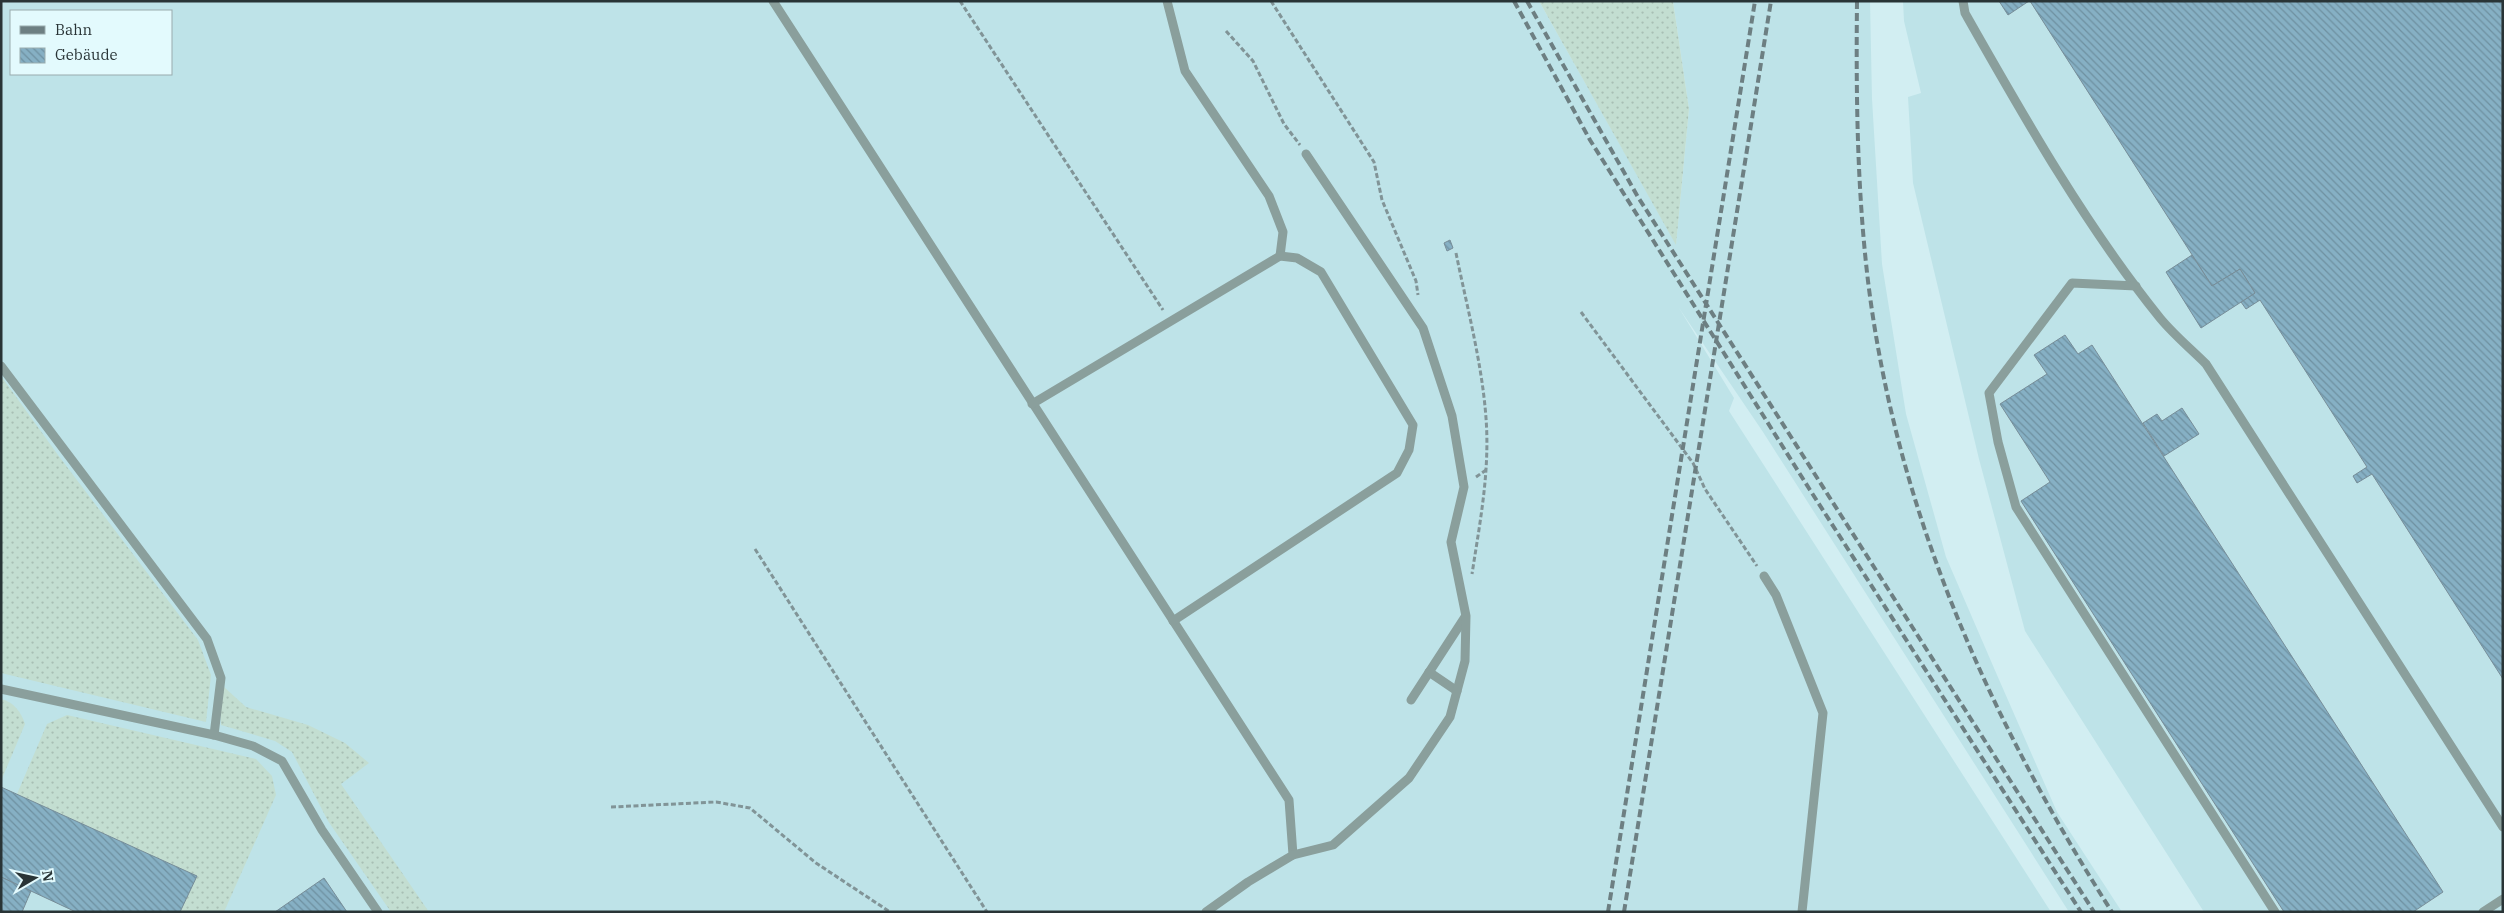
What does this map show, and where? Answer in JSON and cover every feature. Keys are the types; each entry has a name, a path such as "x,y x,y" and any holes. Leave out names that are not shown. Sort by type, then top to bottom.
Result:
{"lane":[{"path":"772,1 1289,800 1293,855"},
{"path":"1167,1 1185,72 1269,196 1282,232 1280,256"},
{"path":"1964,1 1966,13 2021,110 2116,258 2161,320 2206,364 2503,827"},
{"path":"1206,912 1248,882 1293,855 1333,845 1409,778 1450,718 1466,661 1466,616 1451,542 1464,487 1452,416 1423,328 1306,154"},
{"path":"1032,404 1280,256 1297,258 1321,272 1413,426 1409,450 1397,473 1173,621"},
{"path":"2136,286 2072,283 1989,392 1998,442 2016,507 2275,912"},
{"path":"1,366 207,639 221,678 214,735"},
{"path":"1764,576 1776,595 1823,713 1802,912"},
{"path":"1411,700 1466,616"},
{"path":"1429,672 1457,691"},
{"path":"1,689 214,735 253,746 282,761 322,830 378,912"},
{"path":"2483,912 2503,899"}],"path":[{"path":"960,1 1171,321"},
{"path":"1272,1 1374,162 1382,200 1416,281 1419,300"},
{"path":"1226,31 1253,61 1284,124 1306,154"},
{"path":"1456,253 1479,366 1486,418 1485,490 1472,577"},
{"path":"1581,312 1693,463 1705,489 1764,576"},
{"path":"756,549 987,912"},
{"path":"610,807 716,802 750,808 816,863 890,912"}],"shaded area":[{"path":"1,1 1539,1 1676,244 1689,109 1673,1 1870,1 1872,99 1882,264 1906,414 1946,557 1997,675 2057,812 2122,912 2069,912 1763,432 1679,308 1734,398 1729,411 2051,912 1,912"},
{"path":"1903,1 2503,1 2503,912 2204,912 2025,631 1979,459 1913,183 1908,97 1921,93 1904,21"}],"green space":[{"path":"1539,1 1673,1 1689,109 1676,245"},
{"path":"1,376 58,455 198,640 211,675 206,722 1,673"},
{"path":"224,687 246,707 308,725 345,743 369,763 341,784 429,912 391,912 328,821 292,752 275,741 221,725 220,703"},
{"path":"1,699 10,702 16,708 25,724 1,781"},
{"path":"67,715 256,759 272,776 276,795 224,912 180,912 197,876 17,794 47,724"}],"building":[{"path":"1999,1 2029,1 2008,15"},
{"path":"2030,1 2502,1 2503,679 2372,474 2357,483 2353,476 2367,467 2260,300 2246,309 2241,302 2255,293 2240,269 2212,286"},
{"path":"1450,240 1453,248 1447,251 1444,243"},
{"path":"2192,255 2212,286 2240,269 2255,293 2201,328 2166,272"},
{"path":"2065,335 2078,354 2092,345 2443,892 2413,912 2284,912 2021,501 2050,482 2000,404 2047,374 2034,355"},
{"path":"2182,408 2199,434 2164,456 2143,423 2157,414 2162,421"},
{"path":"1,787 197,876 180,912 76,912 1,877"},
{"path":"1,877 31,891 22,912 1,912"},
{"path":"324,878 347,912 275,912"}],"railway":[{"path":"1514,1 1590,140 1810,490 2081,912"},
{"path":"1527,1 1638,197 2094,912"},
{"path":"1608,912 1755,1"},
{"path":"1624,912 1771,1"},
{"path":"1857,1 1858,141 1864,246 1881,366 1901,449 1925,530 1954,610 1988,688 2026,764 2067,839 2112,912"}]}
